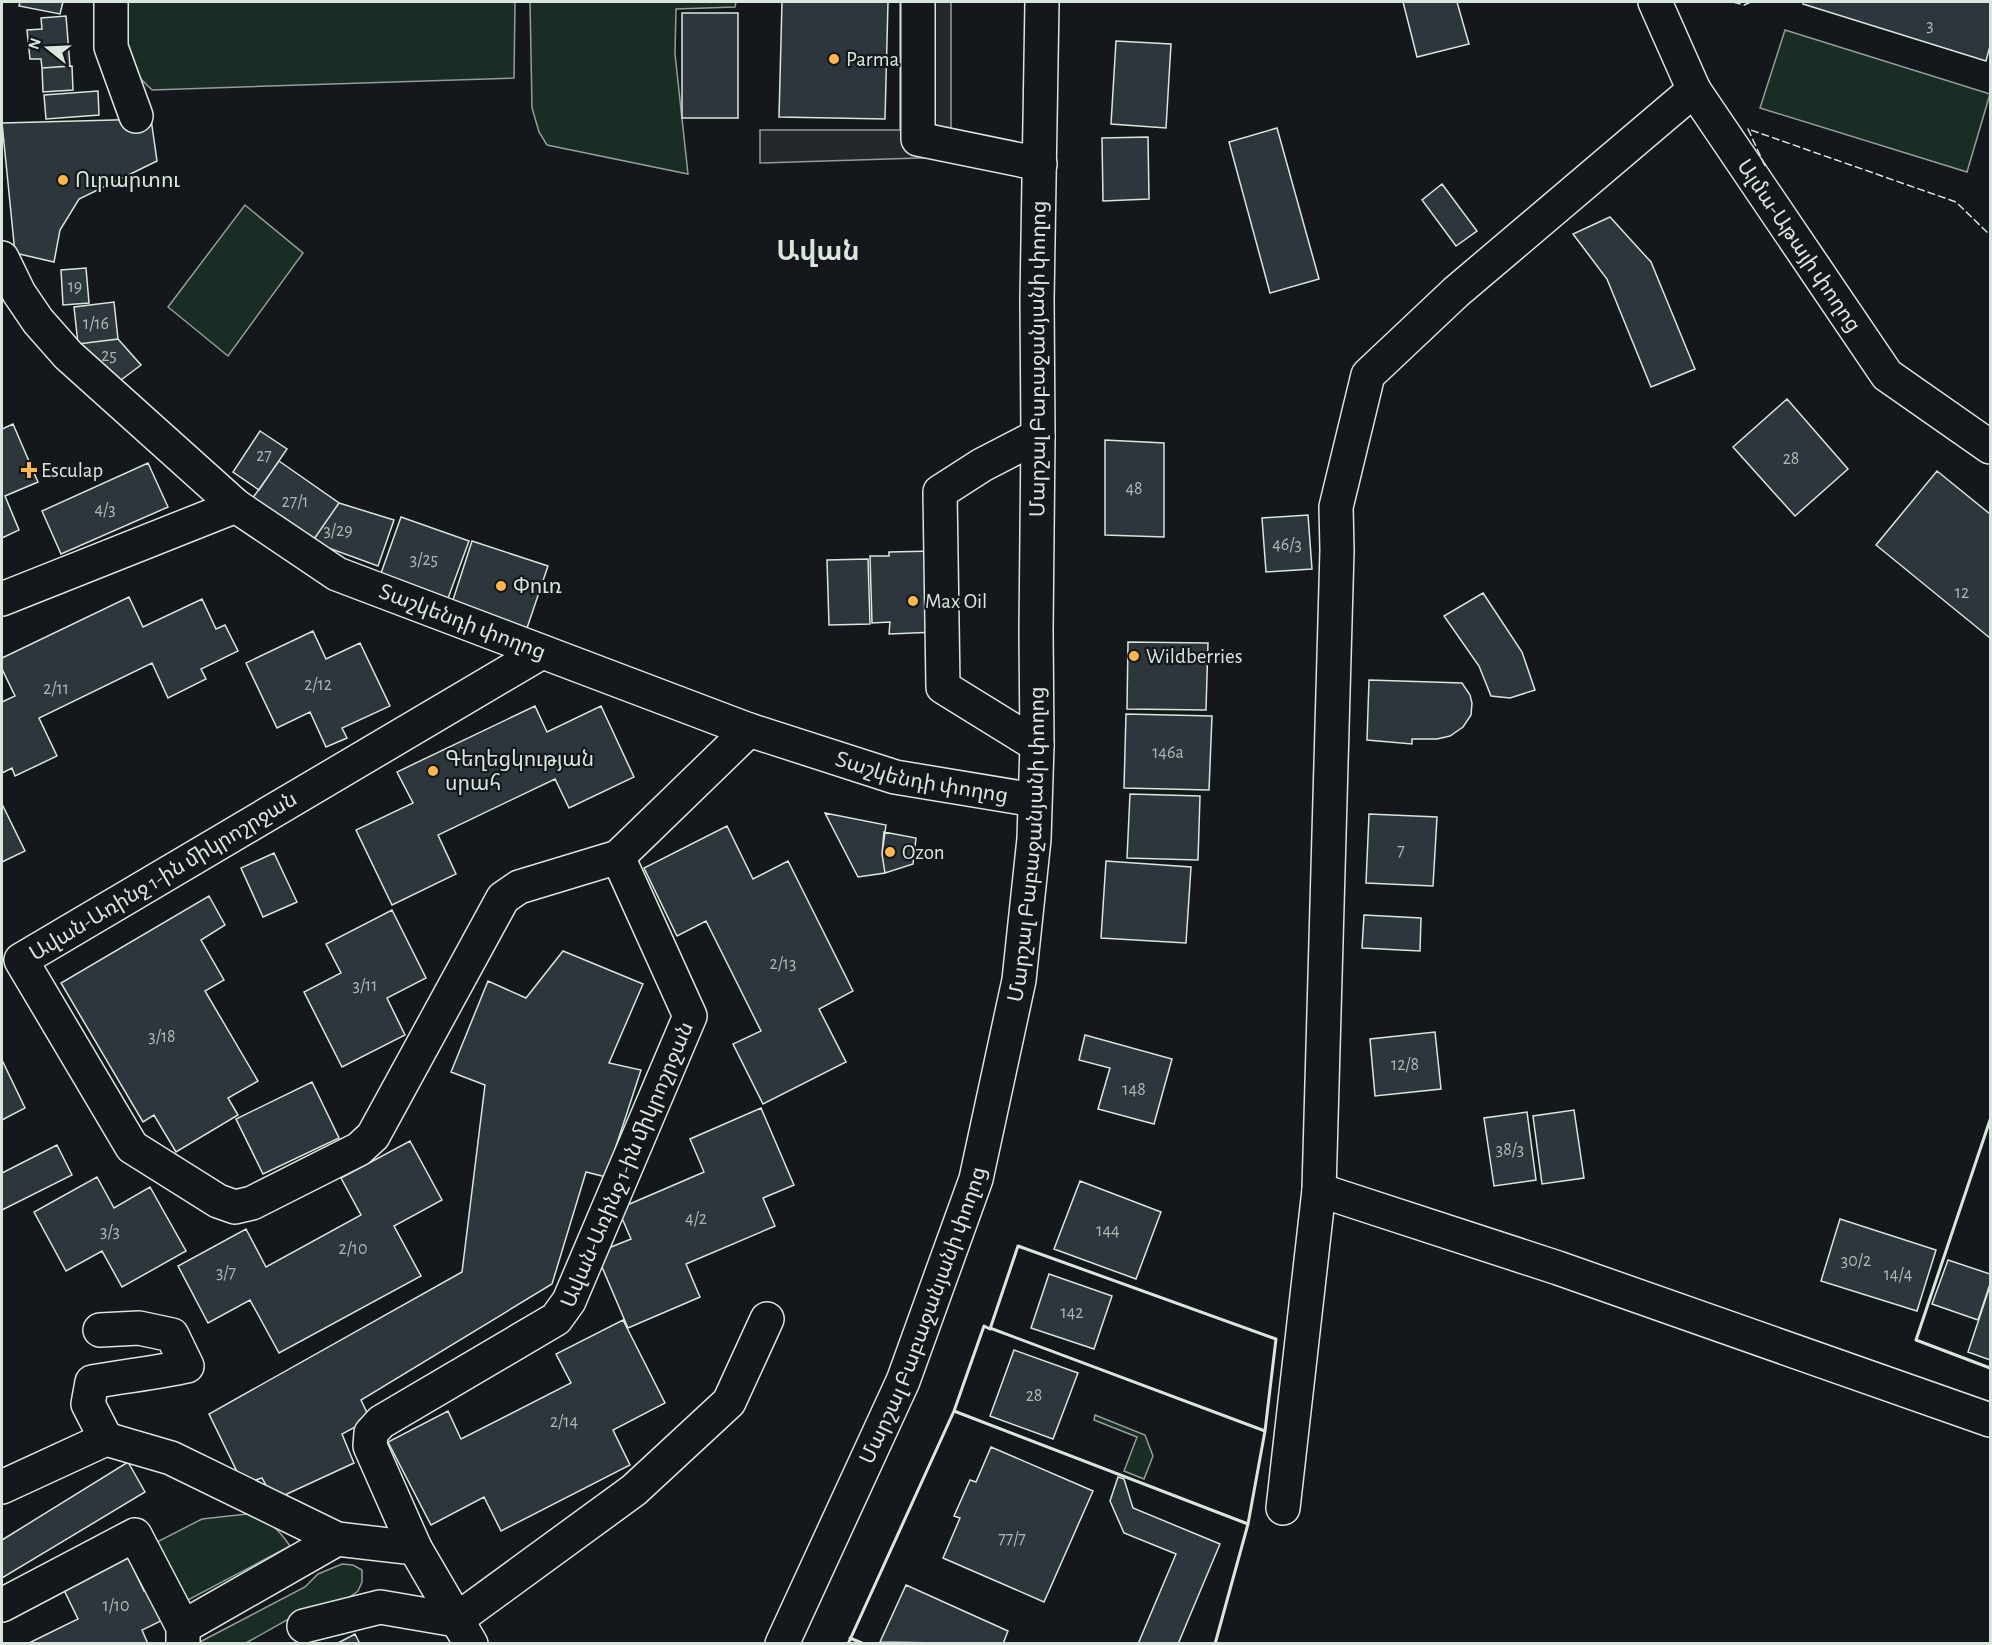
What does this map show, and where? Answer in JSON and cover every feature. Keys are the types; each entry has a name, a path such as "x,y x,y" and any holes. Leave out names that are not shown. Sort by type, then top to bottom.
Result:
{"street":[{"path":"111,2 111,47 136,116"},
{"path":"918,2 918,139 1040,164"},
{"name":"Մարշալ Բաբաջանյանի փողոց","path":"782,1644 903,1381 976,1179 1019,980 1034,839 1037,745 1037,300 1042,2"},
{"name":"Ալմա-Աթայի փողոց","path":"1655,2 1694,90 1887,375 1990,447"},
{"path":"1283,1508 1319,1190 1337,550 1336,507 1368,375 1456,292 1694,90"},
{"name":"Տաշկենդի փողոց","path":"2,258 18,293 38,321 68,355 236,506 337,574 749,730 895,777 1034,800"},
{"path":"1037,745 942,687 940,492 982,465 1038,436"},
{"path":"2,599 236,506"},
{"name":"Ավան-Առինջ 1-ին միկրոշրջան","path":"542,652 21,960 132,1147 218,1201 235,1208 252,1203 360,1149 373,1136 503,898 519,887 618,857 749,730"},
{"name":"Ավան-Առինջ 1-ին միկրոշրջան","path":"464,1632 415,1548 370,1446 371,1433 381,1422 556,1319 569,1301 690,1016 618,857"},
{"path":"1319,1190 1558,1268 1990,1420"},
{"path":"304,1626 380,1607 464,1632 634,1490 729,1402 767,1319"},
{"path":"100,1330 139,1328 172,1335 187,1366 92,1382 88,1404 106,1439"},
{"path":"2,1487 106,1439 171,1458 337,1539 415,1548"},
{"path":"2,1605 135,1535 183,1635 337,1539"}],"green space":[{"path":"124,2 515,2 514,78 152,90 132,70 122,42"},
{"path":"530,2 736,2 735,7 676,9 675,54 688,174 547,145 539,132 532,108"},
{"path":"1785,30 1990,94 1967,172 1760,108"},
{"path":"245,205 303,253 228,356 168,307"},
{"path":"1095,1415 1145,1435 1153,1456 1144,1479 1124,1471 1137,1437 1094,1420"},
{"path":"247,1514 272,1526 281,1533 290,1546 188,1600 155,1543 202,1519"},
{"path":"342,1564 353,1565 362,1570 362,1582 358,1591 347,1599 328,1607 310,1607 246,1643 196,1644 305,1587 318,1574"}],"shaded area":[{"path":"900,2 951,2 951,157 760,163 760,130 900,130"}],"building":[{"path":"20,2 63,2 60,14 19,6"},
{"name":"Parma","path":"782,2 888,2 885,119 779,117"},
{"path":"1403,2 1457,2 1469,44 1417,57"},
{"path":"1804,2 1990,2 1990,46 1986,61 1803,4"},
{"path":"682,13 738,13 738,118 682,118"},
{"path":"66,16 70,66 42,68 41,59 30,59 27,30 42,29 41,18"},
{"path":"1116,41 1171,44 1166,128 1111,124"},
{"path":"72,66 73,90 43,92 42,68"},
{"path":"98,91 99,115 46,119 44,95"},
{"name":"Ուրարտու","path":"151,119 157,161 79,199 60,230 54,262 15,253 2,123"},
{"path":"1277,128 1319,279 1270,293 1229,142"},
{"path":"1148,137 1149,199 1103,201 1102,138"},
{"path":"1442,184 1477,231 1456,246 1422,200"},
{"path":"1610,217 1651,262 1695,369 1651,387 1607,279 1573,234"},
{"path":"86,268 89,303 63,305 61,270"},
{"path":"114,302 118,339 78,344 74,307"},
{"path":"118,339 141,365 113,386 78,344"},
{"path":"1787,399 1848,469 1795,516 1733,447"},
{"path":"13,424 38,482 5,496 19,530 2,538 2,429"},
{"path":"260,431 287,449 259,490 233,472"},
{"path":"1105,440 1164,443 1164,537 1105,535"},
{"path":"279,461 339,503 312,542 252,499"},
{"path":"148,463 168,507 61,554 42,511"},
{"path":"1937,471 1990,514 1990,638 1876,545"},
{"path":"339,503 394,520 378,566 312,542"},
{"path":"1308,515 1312,569 1266,572 1262,518"},
{"path":"401,517 469,541 447,601 380,576"},
{"path":"472,541 548,566 527,628 452,603"},
{"path":"934,551 937,632 889,634 890,622 872,623 870,556 889,556 889,552"},
{"path":"868,559 870,624 829,625 827,560"},
{"path":"1483,593 1522,652 1535,690 1510,698 1491,696 1479,666 1444,616"},
{"path":"129,597 143,627 202,599 216,629 225,625 238,651 201,669 206,679 168,698 152,663 39,718 57,756 15,776 12,768 2,773 2,702 15,696 2,669 2,658"},
{"path":"313,631 326,659 360,643 390,706 342,728 347,738 326,747 310,712 277,728 246,663"},
{"path":"1128,642 1208,643 1206,710 1127,709"},
{"path":"1369,680 1462,683 1470,695 1471,715 1463,727 1450,736 1437,739 1412,739 1412,744 1367,740"},
{"path":"535,706 547,732 601,706 634,777 569,808 555,779 438,835 456,874 392,905 356,830 413,803 397,772"},
{"path":"1126,714 1212,716 1209,790 1124,788"},
{"path":"1130,794 1200,796 1198,860 1127,858"},
{"path":"2,804 25,851 2,862"},
{"path":"825,813 886,825 882,854 885,873 858,877"},
{"path":"1369,814 1437,817 1433,886 1366,883"},
{"path":"727,826 753,879 788,861 853,991 819,1009 846,1062 763,1104 733,1044 761,1031 706,921 677,936 644,868"},
{"path":"884,832 916,838 913,864 885,873 882,854"},
{"path":"274,853 297,902 263,917 241,868"},
{"path":"1106,861 1191,867 1186,943 1101,938"},
{"path":"209,896 225,925 201,940 224,980 205,991 258,1081 228,1098 238,1115 176,1152 154,1115 143,1122 61,983"},
{"path":"392,910 426,978 387,998 405,1035 342,1067 304,992 341,973 326,944"},
{"path":"1364,915 1421,918 1420,951 1362,948"},
{"path":"563,951 643,984 609,1063 641,1070 606,1177 586,1172 552,1284 361,1400 370,1419 342,1434 354,1463 274,1500 262,1478 243,1484 209,1414 462,1272 485,1085 451,1072 488,981 526,998"},
{"path":"1435,1032 1441,1089 1375,1096 1370,1039"},
{"path":"1085,1035 1172,1059 1154,1124 1098,1109 1110,1068 1079,1060"},
{"path":"2,1060 25,1108 2,1120"},
{"path":"312,1082 339,1138 263,1174 236,1119"},
{"path":"761,1108 794,1185 763,1198 775,1226 686,1264 700,1297 628,1328 596,1253 631,1239 618,1209 704,1172 690,1139"},
{"path":"1574,1110 1584,1178 1542,1184 1533,1116"},
{"path":"1527,1112 1536,1180 1494,1186 1484,1118"},
{"path":"410,1141 442,1200 394,1226 421,1276 279,1353 250,1300 208,1323 178,1266 246,1229 266,1267 361,1215 341,1178"},
{"path":"57,1145 72,1175 2,1210 2,1173"},
{"path":"97,1177 114,1208 150,1187 186,1251 122,1287 102,1251 66,1271 34,1212"},
{"path":"1080,1181 1161,1212 1136,1279 1054,1249"},
{"path":"1840,1219 1936,1250 1917,1311 1821,1281"},
{"path":"1948,1260 1990,1274 1990,1284 1978,1320 1932,1304"},
{"path":"1049,1274 1112,1296 1094,1349 1031,1328"},
{"path":"1990,1286 1990,1360 1968,1352"},
{"path":"623,1320 665,1403 613,1430 630,1465 501,1531 484,1497 431,1525 388,1442 448,1411 461,1439 571,1383 556,1354"},
{"path":"1014,1350 1078,1373 1053,1439 990,1416"},
{"path":"991,1447 1093,1491 1044,1602 943,1558 960,1518 954,1516 970,1480 976,1482"},
{"path":"128,1462 145,1492 2,1578 2,1540"},
{"path":"1118,1477 1124,1479 1133,1508 1220,1544 1178,1644 1138,1644 1176,1554 1124,1533 1110,1501"},
{"path":"128,1557 144,1591 152,1587 167,1618 142,1630 148,1644 27,1644 78,1619 63,1588"},
{"path":"906,1585 1008,1631 1003,1644 880,1642"},
{"path":"355,1634 360,1644 336,1644"}],"fence":[{"path":"1733,2 1744,5 1751,2"},
{"path":"1765,166 1748,129 1956,202 1990,235"}],"wall":[{"path":"1990,1120 1916,1340 1990,1368"},
{"path":"848,1644 954,1411 984,1326 990,1329 1018,1246 1276,1339 1265,1431 1248,1524"},
{"path":"990,1328 1265,1431"},
{"path":"954,1411 1248,1524 1215,1644"},
{"path":"850,1638 864,1644"}],"place":[{"name":"Parma","path":"834,59"},
{"name":"Ուրարտու","path":"63,180"},
{"name":"Esculap","path":"29,470"},
{"name":"Փուռ","path":"501,586"},
{"name":"Max Oil","path":"913,601"},
{"name":"Wildberries","path":"1134,656"},
{"name":"Գեղեցկության սրահ","path":"433,771"},
{"name":"Ozon","path":"890,852"}],"district":[{"name":"Ավան","path":"818,251"}]}
